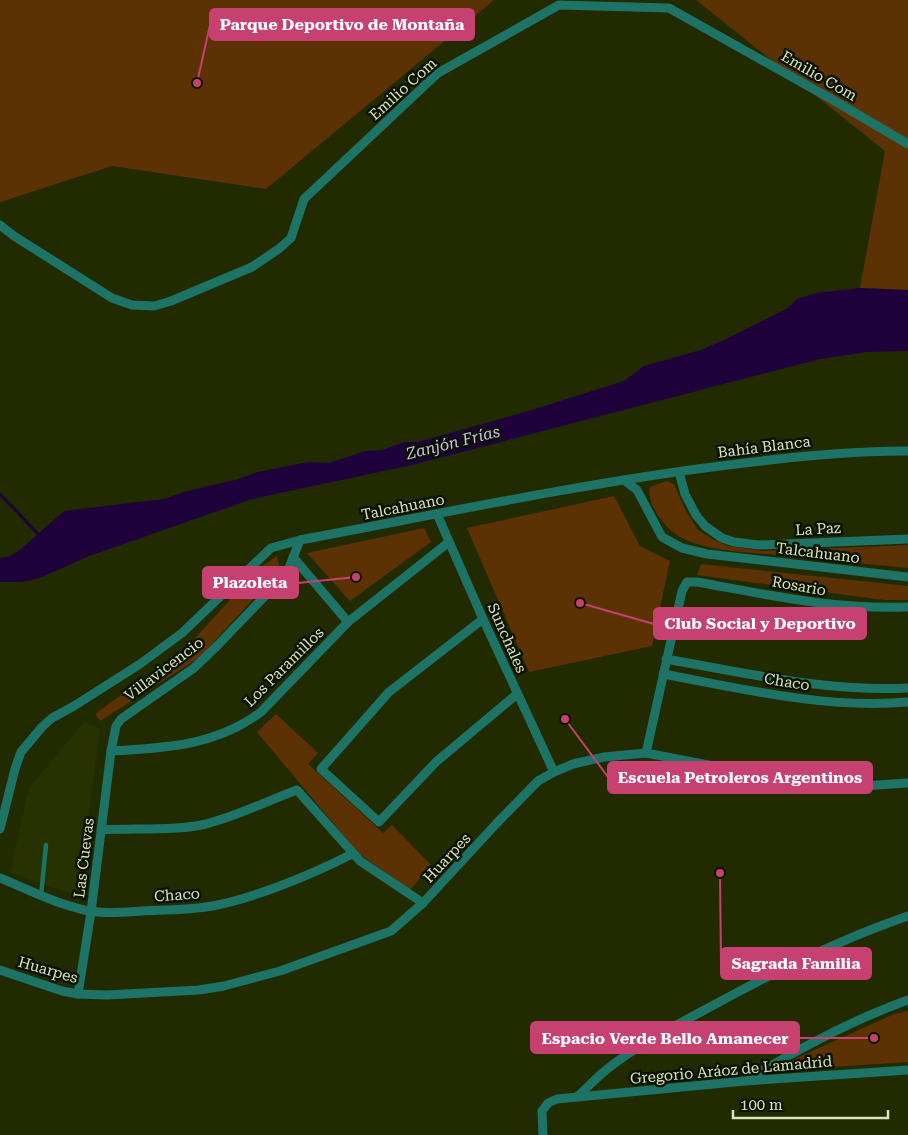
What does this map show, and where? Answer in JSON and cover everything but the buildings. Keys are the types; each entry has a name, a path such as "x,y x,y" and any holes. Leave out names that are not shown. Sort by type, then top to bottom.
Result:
{"street":[{"name":"Emilio Com","path":"0,225 14,236 112,298 132,305 154,306 171,301 252,267 280,248 291,238 304,199 438,72 559,5 669,8 908,144"},
{"name":"Bahía Blanca","path":"624,480 825,454 908,451"},
{"name":"La Paz","path":"679,472 685,494 704,526 722,538 734,542 759,545 908,539"},
{"name":"Talcahuano","path":"0,830 21,752 47,723 140,664 182,633 271,548 300,540 624,480 636,490 662,537 682,548 707,554 908,577"},
{"name":"Sunchales","path":"438,514 483,619 554,772"},
{"name":"Villavicencio","path":"116,726 121,719 194,668 217,646 287,573 300,540"},
{"name":"Los Paramillos","path":"110,751 180,746 236,729 261,712 348,622 449,542"},
{"path":"293,557 348,622"},
{"name":"Rosario","path":"666,659 682,591 687,582 698,582 831,606 856,608 908,607"},
{"path":"483,619 390,692 321,769 379,822 436,762 517,694"},
{"path":"646,753 666,659"},
{"name":"Chaco","path":"666,659 809,684 853,688 908,688"},
{"name":"Chaco","path":"663,674 810,700 872,704 908,702"},
{"name":"Las Cuevas","path":"78,994 91,912 110,751 116,726"},
{"name":"Huarpes","path":"0,970 48,987 78,994 107,995 199,990 251,980 280,971 391,931 423,903 538,782 554,772 573,764 604,757 646,753 813,785 862,786 908,783"},
{"path":"101,830 205,824 223,819 297,790 352,854 423,903"},
{"name":"Chaco","path":"0,878 41,896 91,912 185,909 230,902 306,875 352,854"},
{"path":"578,1096 606,1070 626,1056 736,993 783,968 823,950 877,926 908,916"},
{"path":"745,1081 816,1042 873,1014 908,1000"},
{"name":"Gregorio Aráoz de Lamadrid","path":"543,1135 542,1111 548,1103 557,1099 745,1081 908,1070"}],"lane":[{"path":"41,896 46,845"}],"shaded area":[{"path":"0,0 494,0 266,189 112,166 0,202"},
{"path":"696,0 908,0 908,290 860,288 885,151"},
{"path":"666,481 674,484 685,509 698,530 728,546 762,551 908,545 908,568 728,550 691,542 680,537 669,528 654,509 651,501 650,487"},
{"path":"614,496 640,546 670,561 652,646 529,672 467,528"},
{"path":"424,528 431,542 350,601 307,553"},
{"path":"277,556 280,570 200,657 100,721 95,714 188,646 258,569"},
{"path":"701,564 908,586 908,600 884,600 697,575"},
{"path":"276,714 318,753 308,764 383,833 392,825 431,865 410,890 358,853 257,732"},
{"path":"85,721 100,729 78,896 10,872 29,788"},
{"path":"908,1011 908,1062 787,1070 786,1063 894,1014"}],"water":[{"name":"Zanjón Frías","path":"860,288 908,290 908,351 867,352 820,359 412,465 252,499 89,556 42,577 24,582 0,582 0,558 10,556 21,549 64,511 164,499 258,472 308,462 329,463 366,451 382,450 405,442 418,442 532,410 624,381 644,366 701,350 724,340 788,308 797,299 817,293"}],"waterway":[{"path":"0,494 41,537"}],"place":[{"name":"Parque Deportivo de Montaña","path":"197,83"},
{"name":"Plazoleta","path":"356,577"},
{"name":"Club Social y Deportivo","path":"580,603"},
{"name":"Escuela Petroleros Argentinos","path":"565,719"},
{"name":"Sagrada Familia","path":"720,873"},
{"name":"Espacio Verde Bello Amanecer","path":"874,1038"}]}
